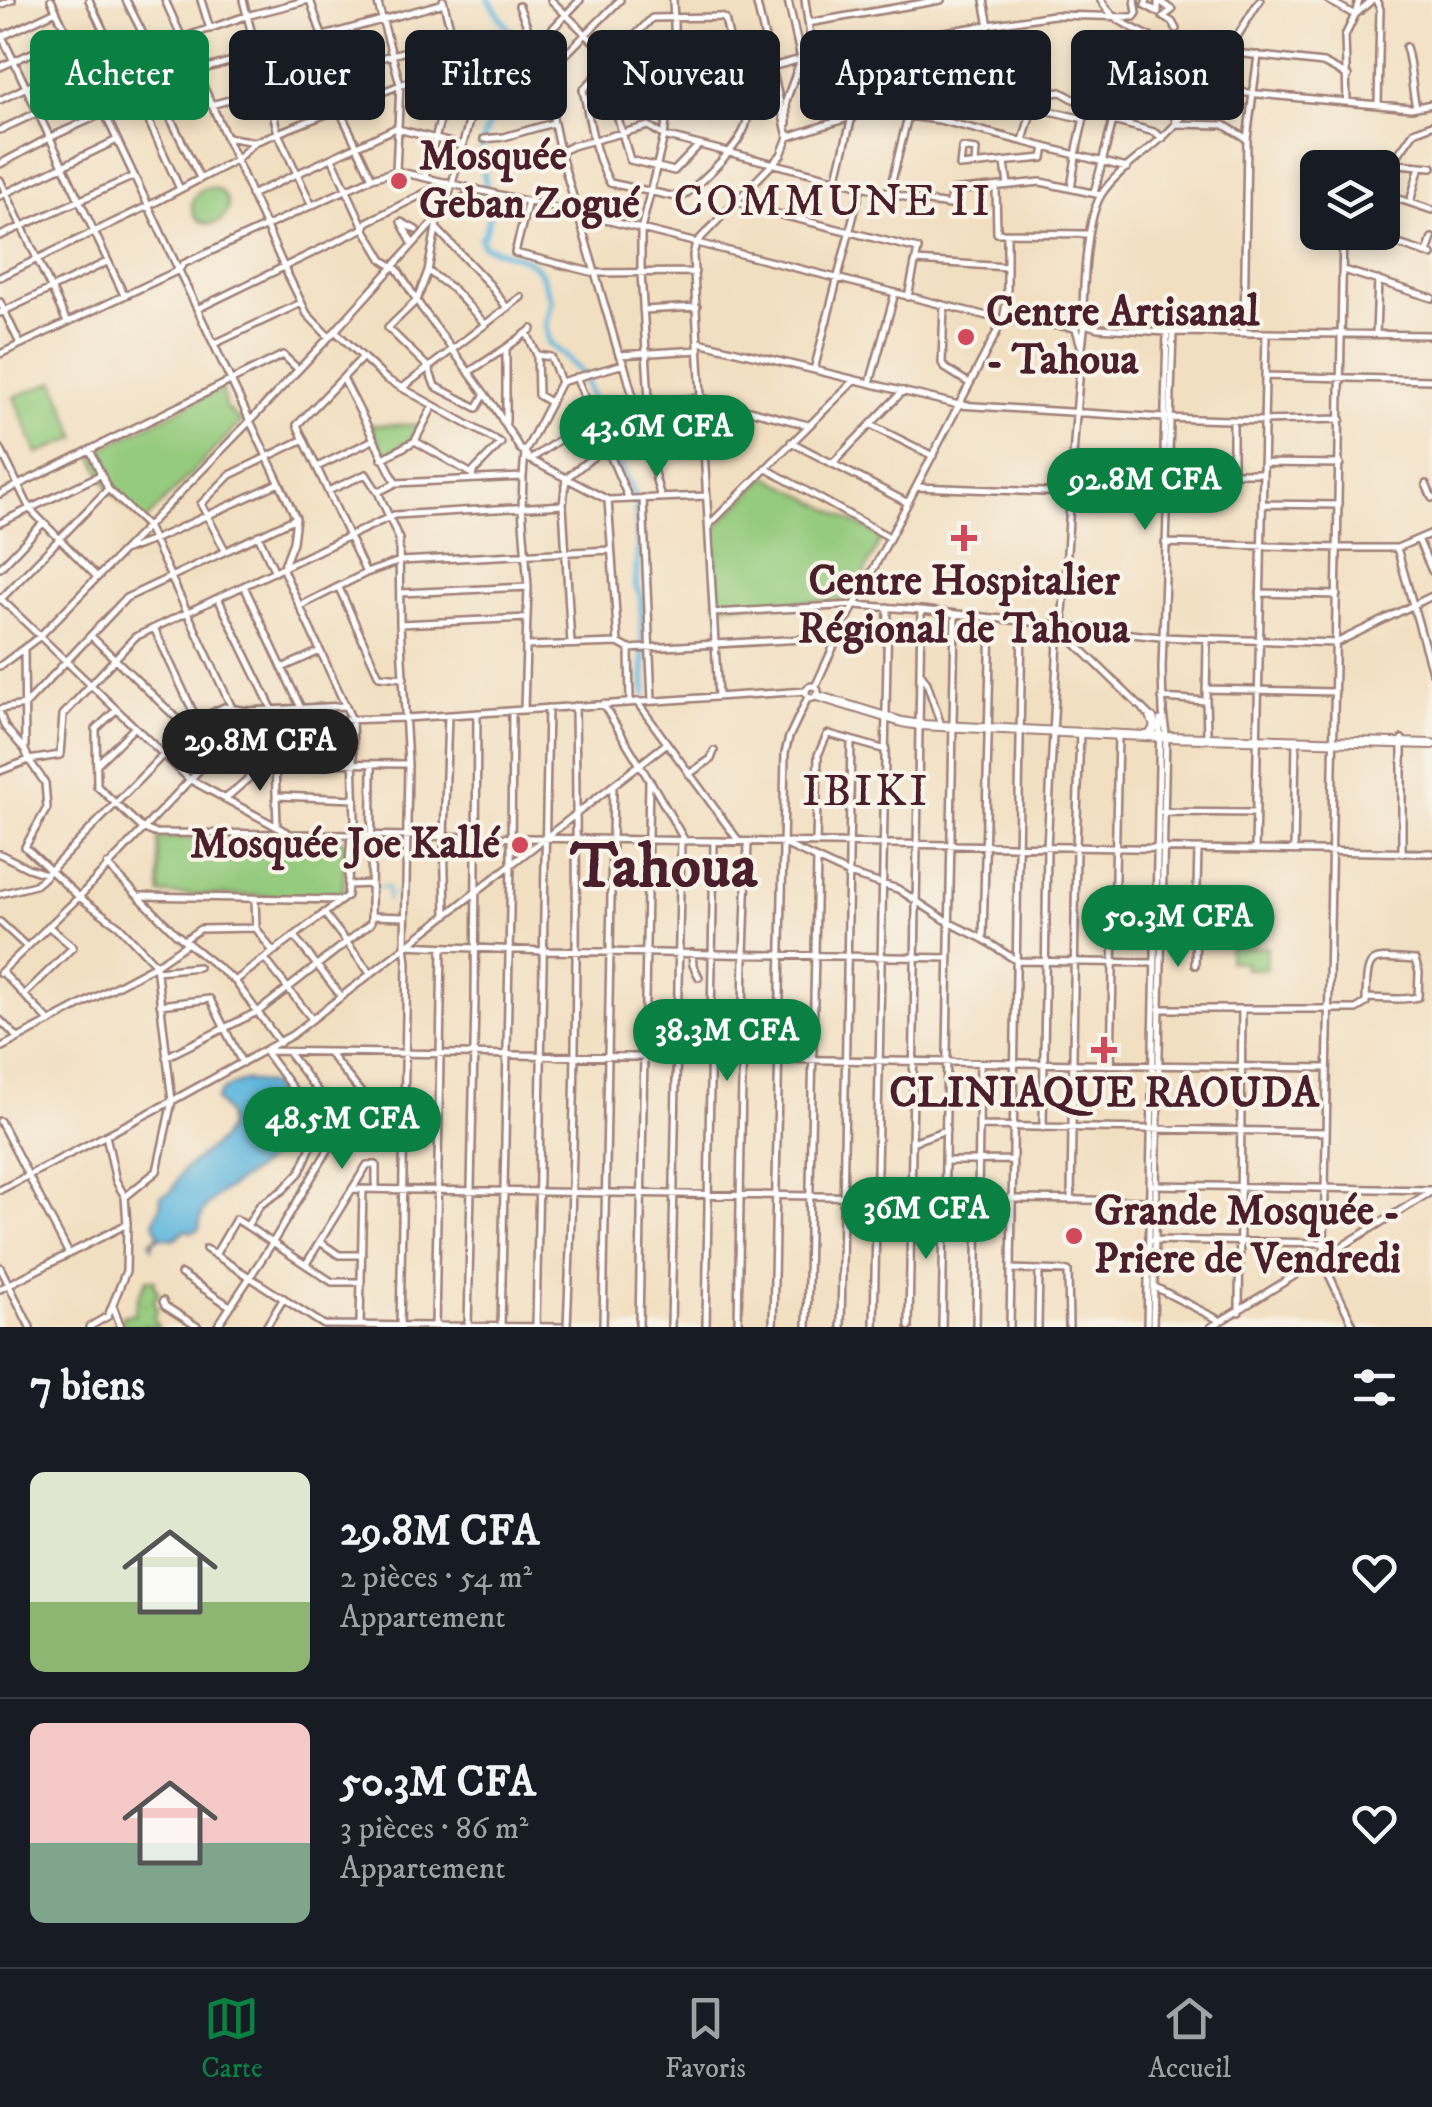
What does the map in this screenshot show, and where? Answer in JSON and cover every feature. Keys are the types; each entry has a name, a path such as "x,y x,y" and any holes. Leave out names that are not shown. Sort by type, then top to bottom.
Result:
{"main road":[{"path":"811,693 920,726 1207,734 1296,742 1334,740"},
{"path":"1152,718 1158,734"},
{"path":"1158,734 1432,741"}],"street":[{"path":"0,5 12,0"},
{"path":"50,0 65,30"},
{"path":"89,0 103,30"},
{"path":"126,0 141,30"},
{"path":"165,0 178,30"},
{"path":"201,0 210,29"},
{"path":"242,0 250,30"},
{"path":"207,30 310,0 320,30"},
{"path":"378,0 400,84 396,171"},
{"path":"550,0 587,34 567,54"},
{"path":"552,30 580,0"},
{"path":"591,30 620,0"},
{"path":"673,0 675,30"},
{"path":"756,0 763,30"},
{"path":"788,0 800,54"},
{"path":"805,0 809,30"},
{"path":"808,23 940,0"},
{"path":"984,0 989,26"},
{"path":"1101,0 1108,13 1136,30"},
{"path":"1158,0 1172,10 1160,14"},
{"path":"1158,0 1160,14"},
{"path":"1241,30 1260,0"},
{"path":"1328,0 1356,15"},
{"path":"1347,102 1345,36 1359,0"},
{"path":"1356,15 1374,0 1380,9 1378,106"},
{"path":"961,30 1053,15 1134,17 1141,1 1176,29"},
{"path":"342,30 444,2 451,30"},
{"path":"519,6 529,30"},
{"path":"30,95 1,35 56,11"},
{"path":"640,30 652,18 675,16 721,16 727,30"},
{"path":"1406,47 1416,106"},
{"path":"385,57 405,51"},
{"path":"0,67 30,54"},
{"path":"1244,54 1323,63 1348,76"},
{"path":"1244,333 1247,138 1258,55"},
{"path":"718,696 693,255 696,244 781,155 788,137 786,102 800,62"},
{"path":"385,90 405,82"},
{"path":"0,100 30,86"},
{"path":"1244,93 1378,106 1432,104"},
{"path":"209,99 307,314 329,338"},
{"path":"211,104 229,99"},
{"path":"780,102 788,137"},
{"path":"0,130 30,115"},
{"path":"41,120 124,295"},
{"path":"0,164 89,120"},
{"path":"107,120 296,518 283,568 352,720 355,821 347,896 235,981"},
{"path":"148,120 180,189"},
{"path":"171,120 200,178"},
{"path":"274,120 312,206"},
{"path":"0,277 236,160 254,142 310,120"},
{"path":"345,120 372,178"},
{"path":"425,176 440,120"},
{"path":"445,208 470,120"},
{"path":"552,120 661,498"},
{"path":"590,120 610,183 681,198 727,153 747,128 747,120"},
{"path":"618,120 630,160 674,171 698,146"},
{"path":"648,399 641,230 666,120"},
{"path":"788,137 841,120"},
{"path":"836,181 851,120"},
{"path":"890,193 905,120"},
{"path":"939,120 1127,168"},
{"path":"1023,141 1029,120"},
{"path":"1071,188 1084,120"},
{"path":"1175,120 1176,124"},
{"path":"1097,194 1179,120"},
{"path":"1042,1128 1052,730 1090,234 1102,160 1113,121 1163,138"},
{"path":"484,139 553,123"},
{"path":"1176,124 1224,124 1247,138"},
{"path":"1400,151 1414,132 1432,125"},
{"path":"502,166 649,126 664,136 698,146 921,201 950,205 951,191 1041,182 1097,194"},
{"path":"251,195 398,128 463,146"},
{"path":"226,137 254,142"},
{"path":"3,195 117,140"},
{"path":"974,164 1043,158 1045,147"},
{"path":"332,158 383,260 397,268 530,460 608,500 707,496"},
{"path":"1005,162 1008,185"},
{"path":"1400,166 1432,167"},
{"path":"1410,202 1420,166"},
{"path":"0,354 179,270 183,264 372,178 396,171 1004,320 1170,332 1432,335"},
{"path":"0,236 134,176"},
{"path":"0,180 3,195 22,226 67,322"},
{"path":"197,309 451,182"},
{"path":"814,370 861,187"},
{"path":"996,188 997,233 1090,234"},
{"path":"0,666 39,637 148,526 329,338 445,208 477,189"},
{"path":"528,201 515,253 595,273 695,272"},
{"path":"737,201 918,250 908,296"},
{"path":"1400,201 1432,210"},
{"path":"405,204 399,219 412,243"},
{"path":"438,216 428,271 417,300 388,328 428,367 435,386 477,408 485,394"},
{"path":"401,222 416,230"},
{"path":"436,228 490,284 507,308"},
{"path":"772,1327 784,752 838,638 1004,320 1008,233"},
{"path":"1400,244 1430,254 1432,238"},
{"path":"1343,250 1323,1259 1354,1327"},
{"path":"916,261 1007,267"},
{"path":"2,312 107,262"},
{"path":"1343,269 1432,298"},
{"path":"428,271 453,289 484,324"},
{"path":"1376,334 1378,280"},
{"path":"870,383 895,293"},
{"path":"402,388 521,297"},
{"path":"0,302 20,344"},
{"path":"214,344 302,303"},
{"path":"944,305 942,362 970,384"},
{"path":"643,310 697,308"},
{"path":"335,331 386,379 503,442 472,477"},
{"path":"469,372 530,331 537,354 538,395 550,402"},
{"path":"1150,1327 1160,849 1158,734 1170,332"},
{"path":"1255,850 1266,333"},
{"path":"698,342 959,405 1167,418 1341,419"},
{"path":"506,348 506,426"},
{"path":"619,355 699,350"},
{"path":"0,494 283,354 298,368"},
{"path":"537,354 551,357 562,382"},
{"path":"363,358 297,425 366,573"},
{"path":"524,710 528,618 522,508 525,452 562,382 624,364"},
{"path":"1264,376 1432,380"},
{"path":"343,378 396,482"},
{"path":"576,378 629,499"},
{"path":"708,525 855,380"},
{"path":"832,464 902,392"},
{"path":"633,402 702,398 808,425"},
{"path":"382,459 415,440 432,406"},
{"path":"530,460 593,416"},
{"path":"1233,473 1234,420"},
{"path":"870,425 932,456"},
{"path":"225,550 200,504 230,474 304,439"},
{"path":"316,466 373,440"},
{"path":"415,440 472,477"},
{"path":"791,442 908,504"},
{"path":"572,644 563,505 566,478 607,446"},
{"path":"0,450 30,509 98,577"},
{"path":"90,450 108,489 148,526 232,708 244,726"},
{"path":"1262,462 1340,464"},
{"path":"765,468 890,537"},
{"path":"1166,473 1262,474"},
{"path":"328,490 366,474 399,539 408,764 400,1326"},
{"path":"0,524 100,475"},
{"path":"378,492 396,482 523,477"},
{"path":"124,550 279,482"},
{"path":"1426,484 1432,498"},
{"path":"916,487 1071,493"},
{"path":"108,489 0,599 189,779 290,834"},
{"path":"642,498 652,701"},
{"path":"608,500 618,643"},
{"path":"1262,504 1339,505"},
{"path":"0,771 29,760 60,755 63,715 135,638 154,628 394,516 563,505"},
{"path":"124,1197 156,1171 172,1101 156,968 120,926 48,872 25,847 47,808 45,783 25,750 5,728 0,711 24,705 126,598 296,518"},
{"path":"0,568 43,523"},
{"path":"1164,543 1397,548 1432,532"},
{"path":"258,535 275,572"},
{"path":"1418,539 1432,570"},
{"path":"1397,548 1430,653 1432,672"},
{"path":"300,606 366,573 400,561 610,550"},
{"path":"244,586 306,722"},
{"path":"402,593 528,587"},
{"path":"339,588 379,676 404,678"},
{"path":"1260,593 1337,594"},
{"path":"714,613 855,605 1161,637 1336,643 1432,596"},
{"path":"218,598 279,722"},
{"path":"874,1327 888,607"},
{"path":"909,1327 921,610"},
{"path":"942,1327 955,614"},
{"path":"400,624 528,618"},
{"path":"983,939 991,618"},
{"path":"1010,1327 1022,622"},
{"path":"154,628 197,720"},
{"path":"1061,629 1152,718"},
{"path":"91,636 188,729"},
{"path":"525,646 618,643 629,649 838,638"},
{"path":"1207,640 1207,734"},
{"path":"24,648 25,750"},
{"path":"629,649 634,702 740,842"},
{"path":"282,668 320,650"},
{"path":"920,672 928,683 941,726"},
{"path":"1206,689 1335,692"},
{"path":"50,1022 1,971 79,897 189,779 248,723 448,716 811,693"},
{"path":"1161,698 1206,701"},
{"path":"603,704 683,840 672,1327"},
{"path":"0,894 35,885 197,720 224,707 247,712 346,706"},
{"path":"206,1249 324,1326 564,1327 573,1192 576,706"},
{"path":"536,1327 548,708"},
{"path":"116,710 96,729 97,786 142,828 154,833 1432,853"},
{"path":"502,1326 512,711"},
{"path":"468,1326 477,713"},
{"path":"446,914 448,716"},
{"path":"97,764 134,728"},
{"path":"1071,1200 1080,732"},
{"path":"816,843 818,755 830,734 886,750"},
{"path":"1111,1065 1118,734"},
{"path":"1158,734 1163,812 1160,849"},
{"path":"841,1327 851,740"},
{"path":"1402,741 1402,853"},
{"path":"1294,851 1296,742"},
{"path":"0,1190 292,1035 666,744"},
{"path":"689,774 711,759 714,751"},
{"path":"226,799 266,763 408,764"},
{"path":"275,763 276,825"},
{"path":"166,1058 259,1011 371,923 372,764"},
{"path":"639,1327 649,780"},
{"path":"602,1327 613,786"},
{"path":"278,796 355,799"},
{"path":"1163,812 1256,813"},
{"path":"706,1327 714,841"},
{"path":"738,1327 748,842"},
{"path":"781,842 849,874 898,889 1017,961 1158,963"},
{"path":"1195,966 1198,850"},
{"path":"0,854 28,868 48,872"},
{"path":"807,1327 817,859"},
{"path":"107,865 186,942 235,981 280,1042"},
{"path":"348,884 371,884"},
{"path":"138,896 341,900"},
{"path":"255,898 256,928 274,952"},
{"path":"324,914 370,973"},
{"path":"371,916 405,917"},
{"path":"0,922 26,948"},
{"path":"24,995 72,947 48,926"},
{"path":"0,1048 156,968 200,929 256,928"},
{"path":"294,936 341,996"},
{"path":"405,946 949,958"},
{"path":"435,1326 442,948"},
{"path":"692,953 699,977"},
{"path":"265,958 312,1019"},
{"path":"1157,1008 1343,1011 1366,1002 1366,992 1366,980 1372,960 1415,960 1418,997 1414,999 1397,998 1382,998 1366,998"},
{"path":"156,968 198,967"},
{"path":"160,1004 210,998 242,1063"},
{"path":"1238,1312 1242,1010"},
{"path":"0,1020 18,1038"},
{"path":"292,1035 292,1052 344,1125"},
{"path":"266,1051 1327,1068"},
{"path":"246,1226 260,1205 283,1190 300,1172 320,1126 266,1051"},
{"path":"328,1053 363,1095 405,1096"},
{"path":"976,1327 980,1063"},
{"path":"0,1121 3,1136 69,1254"},
{"path":"344,1125 405,1127"},
{"path":"217,1327 344,1125"},
{"path":"979,1126 1326,1132"},
{"path":"912,1142 946,1130"},
{"path":"89,1327 108,1316 126,1271 124,1197 116,1181 106,1135"},
{"path":"945,1161 1013,1160"},
{"path":"306,1264 367,1164 376,1165 376,1189"},
{"path":"1153,1185 1432,1191"},
{"path":"352,1189 1152,1201"},
{"path":"360,1324 363,1189"},
{"path":"1211,1327 1432,1191"},
{"path":"215,1254 236,1219 332,1282 361,1282"},
{"path":"0,1289 127,1224"},
{"path":"1151,1240 1324,1244"},
{"path":"320,1242 340,1256 362,1256"},
{"path":"0,1267 30,1327"},
{"path":"1011,1269 1068,1270 1069,1327"},
{"path":"1038,1327 1039,1270"},
{"path":"182,1274 230,1306"},
{"path":"1151,1285 1222,1321"},
{"path":"266,1327 284,1298"},
{"path":"164,1301 165,1306 198,1327"},
{"path":"112,1303 121,1327"}],"green space":[{"path":"210,188 223,193 228,206 223,219 210,224 197,219 192,206 197,193"},
{"path":"55,381 77,438 37,454 14,397"},
{"path":"222,388 225,407 241,422 144,522 109,491 92,454"},
{"path":"370,425 419,425 412,440 384,455"},
{"path":"767,476 882,537 854,594 846,600 717,605 715,528"},
{"path":"158,838 339,839 346,842 343,894 160,894"},
{"path":"1230,946 1267,947 1266,969 1245,969 1245,962 1229,961"},
{"path":"147,1279 155,1280 159,1293 154,1301 158,1327 109,1327 121,1321 122,1316 134,1313"}],"water":[{"path":"247,1080 272,1085 287,1122 286,1139 268,1160 206,1207 199,1229 185,1230 174,1239 161,1237 154,1240 152,1247 150,1242 159,1235 154,1223 160,1196 171,1192 182,1171 221,1139 228,1126 227,1114 216,1100 225,1089"}],"waterway":[{"path":"489,0 508,29 520,71 494,114 483,143 489,218 481,238 483,245 531,263 542,276 552,299 546,324 549,343 583,375 636,499 636,586 641,597 645,694"},
{"path":"374,887 388,887 388,901"},
{"path":"393,894 401,894"}],"place":[{"name":"Mosquée Geban Zogué","path":"399,181"},
{"name":"Centre Artisanal - Tahoua","path":"966,337"},
{"name":"Centre Hospitalier Régional de Tahoua","path":"964,538"},
{"name":"Mosquée Joe Kallé","path":"520,845"},
{"name":"CLINIAQUE RAOUDA","path":"1104,1050"},
{"name":"Grande Mosquée - Priere de Vendredi","path":"1074,1236"}],"district":[{"name":"COMMUNE II","path":"833,202"},
{"name":"IBIKI","path":"866,792"},
{"name":"Tahoua","path":"664,868"}]}
